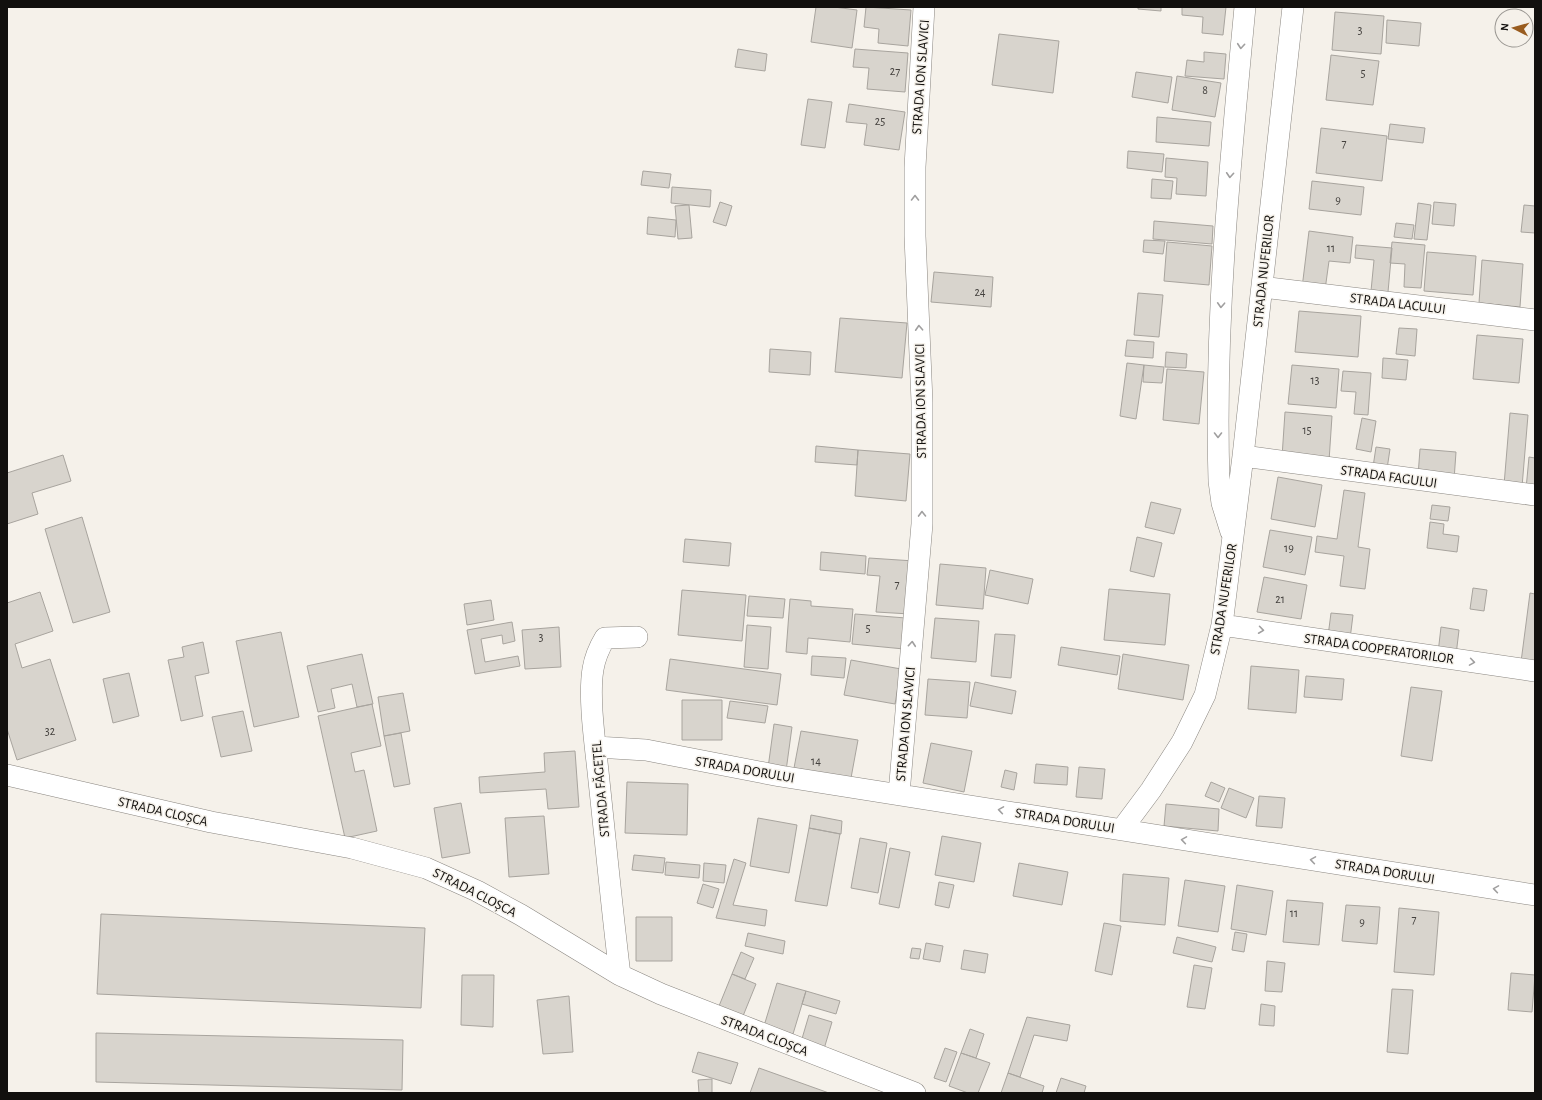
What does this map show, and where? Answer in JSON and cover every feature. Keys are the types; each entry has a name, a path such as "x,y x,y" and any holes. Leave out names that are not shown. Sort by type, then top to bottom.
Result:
{"street":[{"name":"STRADA ION SLAVICI","path":"899,794 922,524 922,402 915,236 914,167 924,7"},
{"name":"STRADA NUFERILOR","path":"1233,536 1222,503 1219,482 1219,347 1234,118 1244,7"},
{"name":"STRADA NUFERILOR","path":"1122,829 1151,790 1182,742 1206,695 1222,625 1243,456 1293,7"},
{"name":"STRADA LACULUI","path":"1262,287 1535,320"},
{"name":"STRADA FAGULUI","path":"1243,456 1535,495"},
{"name":"STRADA COOPERATORILOR","path":"1222,625 1535,671"},
{"name":"STRADA FĂGEȚEL","path":"620,975 609,890 596,747 592,696 593,670 596,653 604,638 638,637"},
{"name":"STRADA DORULUI","path":"596,747 646,750 780,776 1535,895"},
{"name":"STRADA CLOȘCA","path":"7,775 211,822 352,848 426,868 477,891 521,915 620,975 661,994 915,1093"}],"building":[{"path":"816,7 834,7 857,10 852,48 811,42"},
{"path":"866,7 911,10 908,46 878,43 879,29 864,27"},
{"path":"1138,7 1161,7 1161,11 1138,9"},
{"path":"1182,7 1226,7 1223,35 1202,33 1203,17 1182,15"},
{"path":"1335,12 1384,16 1381,54 1332,50"},
{"path":"1387,20 1421,23 1419,46 1386,43"},
{"path":"999,34 1059,41 1053,93 992,85"},
{"path":"738,49 767,54 765,71 735,67"},
{"path":"855,49 908,53 905,92 867,89 869,68 853,67"},
{"path":"1204,52 1226,54 1224,79 1185,76 1187,60 1204,62"},
{"path":"1331,55 1379,61 1373,105 1326,100"},
{"path":"1136,72 1172,77 1168,103 1132,97"},
{"path":"1177,76 1221,83 1215,117 1172,110"},
{"path":"808,99 832,102 825,148 801,145"},
{"path":"849,104 905,112 899,150 864,145 867,124 846,122"},
{"path":"1157,117 1211,122 1209,146 1156,142"},
{"path":"1390,124 1425,128 1423,143 1388,139"},
{"path":"1321,128 1387,136 1382,181 1316,173"},
{"path":"1128,151 1164,154 1162,172 1127,168"},
{"path":"1166,158 1208,162 1206,196 1176,194 1177,178 1165,177"},
{"path":"643,171 671,174 669,188 641,185"},
{"path":"1152,179 1173,181 1171,199 1151,198"},
{"path":"1312,181 1364,187 1361,215 1309,209"},
{"path":"672,187 711,190 710,207 671,203"},
{"path":"720,202 732,206 726,226 713,222"},
{"path":"1434,202 1456,204 1454,226 1432,224"},
{"path":"1418,203 1431,205 1427,240 1414,239"},
{"path":"689,205 692,238 678,239 675,206"},
{"path":"1524,205 1535,206 1535,233 1521,232"},
{"path":"648,217 676,220 675,237 647,234"},
{"path":"1154,221 1213,226 1212,244 1153,239"},
{"path":"1396,223 1414,225 1412,239 1394,237"},
{"path":"1309,231 1353,237 1350,263 1329,261 1325,290 1302,288"},
{"path":"1144,240 1165,241 1163,254 1143,252"},
{"path":"1167,242 1212,246 1209,285 1164,281"},
{"path":"1392,242 1425,245 1421,288 1404,287 1405,264 1390,263"},
{"path":"1356,245 1392,248 1388,292 1371,291 1374,260 1355,258"},
{"path":"1427,252 1476,256 1473,295 1424,291"},
{"path":"1482,260 1523,264 1520,307 1479,303"},
{"path":"934,272 993,277 991,307 931,302"},
{"path":"1138,293 1163,295 1159,337 1134,335"},
{"path":"1299,311 1361,316 1358,357 1295,352"},
{"path":"840,318 907,323 902,378 835,372"},
{"path":"1399,328 1417,329 1415,356 1396,354"},
{"path":"1477,335 1523,339 1519,383 1473,379"},
{"path":"1127,340 1154,342 1153,358 1125,356"},
{"path":"770,349 811,352 810,375 769,372"},
{"path":"1166,352 1187,354 1186,368 1165,367"},
{"path":"1383,358 1408,360 1406,380 1382,378"},
{"path":"1127,363 1144,365 1136,419 1120,416"},
{"path":"1144,365 1164,367 1162,383 1143,382"},
{"path":"1292,365 1339,369 1336,408 1288,404"},
{"path":"1167,369 1204,372 1199,424 1163,420"},
{"path":"1343,371 1371,373 1368,415 1354,414 1356,392 1341,391"},
{"path":"1285,412 1332,416 1329,461 1282,457"},
{"path":"1510,413 1528,415 1522,487 1504,485"},
{"path":"1362,418 1376,421 1371,452 1356,449"},
{"path":"816,446 858,450 857,465 815,462"},
{"path":"1376,447 1390,449 1387,469 1373,467"},
{"path":"1420,449 1456,452 1454,480 1418,476"},
{"path":"858,450 910,454 906,501 855,496"},
{"path":"63,455 71,481 32,493 38,514 7,524 7,473"},
{"path":"1529,457 1535,458 1535,490 1526,489"},
{"path":"1278,477 1322,485 1315,527 1271,519"},
{"path":"1344,490 1365,493 1358,547 1370,549 1365,589 1340,586 1344,556 1315,552 1317,536 1337,539"},
{"path":"1151,502 1181,509 1174,534 1145,527"},
{"path":"1432,505 1450,507 1448,521 1430,519"},
{"path":"82,517 110,612 73,623 45,529"},
{"path":"1430,522 1444,524 1443,534 1459,536 1457,552 1427,548"},
{"path":"1270,530 1312,537 1305,575 1263,567"},
{"path":"1137,537 1162,543 1154,577 1130,571"},
{"path":"685,539 731,543 729,566 683,562"},
{"path":"821,552 866,556 865,574 820,570"},
{"path":"869,558 914,561 910,614 876,612 880,576 867,575"},
{"path":"940,564 986,568 983,609 936,605"},
{"path":"990,570 1033,579 1028,604 985,595"},
{"path":"1264,577 1307,585 1301,619 1257,612"},
{"path":"1473,588 1487,590 1484,611 1470,609"},
{"path":"1109,589 1170,594 1165,645 1104,640"},
{"path":"682,590 746,595 742,641 678,635"},
{"path":"40,592 53,631 15,644 22,668 50,659 76,740 17,760 7,729 7,603"},
{"path":"1530,593 1535,594 1535,664 1521,662"},
{"path":"749,596 785,599 783,618 747,616"},
{"path":"790,599 811,601 811,606 853,609 850,642 808,638 807,654 786,652"},
{"path":"491,600 494,620 467,625 464,604"},
{"path":"1331,613 1353,615 1350,639 1328,636"},
{"path":"855,614 906,618 904,649 852,644"},
{"path":"935,618 979,621 976,662 931,658"},
{"path":"512,622 515,641 503,644 502,635 481,639 485,662 518,656 520,666 475,674 467,630"},
{"path":"747,625 771,627 768,669 744,667"},
{"path":"559,627 561,667 525,669 522,630"},
{"path":"1441,627 1459,630 1456,655 1438,653"},
{"path":"281,632 299,717 254,727 236,641"},
{"path":"995,634 1015,635 1011,678 991,676"},
{"path":"203,642 209,673 195,676 203,716 181,721 168,660 184,657 182,647"},
{"path":"1061,647 1120,656 1117,675 1058,665"},
{"path":"362,654 373,704 357,707 352,684 331,689 335,708 318,712 307,666"},
{"path":"1123,654 1189,665 1183,700 1118,689"},
{"path":"812,656 846,658 844,678 811,675"},
{"path":"670,659 781,674 777,705 666,690"},
{"path":"851,660 901,669 895,704 844,695"},
{"path":"1251,666 1299,670 1296,713 1248,709"},
{"path":"129,673 139,716 113,723 103,679"},
{"path":"1306,676 1344,679 1342,700 1304,697"},
{"path":"928,679 970,682 967,718 925,715"},
{"path":"975,682 1016,691 1012,714 970,706"},
{"path":"1411,687 1442,691 1432,761 1401,756"},
{"path":"403,693 410,731 384,736 378,697"},
{"path":"682,700 722,700 722,740 682,740"},
{"path":"730,701 768,706 765,723 727,718"},
{"path":"372,704 381,746 351,753 355,772 364,770 377,831 345,838 318,716"},
{"path":"243,711 252,751 221,757 212,717"},
{"path":"774,724 792,727 786,771 768,768"},
{"path":"801,731 858,740 851,778 794,768"},
{"path":"401,733 410,784 394,787 384,736"},
{"path":"931,743 972,751 964,792 923,783"},
{"path":"575,751 579,807 548,809 546,789 480,793 479,777 545,772 544,753"},
{"path":"1036,764 1068,767 1067,785 1034,783"},
{"path":"1079,767 1105,769 1102,799 1076,797"},
{"path":"1005,770 1017,773 1014,790 1001,787"},
{"path":"627,782 688,784 687,835 625,833"},
{"path":"1211,782 1225,788 1219,802 1205,796"},
{"path":"1229,788 1254,798 1246,818 1221,808"},
{"path":"1259,796 1285,798 1282,828 1256,826"},
{"path":"461,803 470,853 442,858 434,808"},
{"path":"1166,804 1219,809 1218,831 1164,826"},
{"path":"811,815 842,821 841,834 809,828"},
{"path":"544,816 549,874 509,877 505,818"},
{"path":"758,818 797,825 789,873 750,866"},
{"path":"809,828 840,834 827,906 795,901"},
{"path":"942,836 981,843 974,882 935,875"},
{"path":"860,838 887,843 878,893 851,888"},
{"path":"890,848 910,852 899,908 879,904"},
{"path":"634,855 665,858 663,873 632,870"},
{"path":"734,859 746,863 733,905 767,910 765,926 716,918"},
{"path":"666,862 700,865 699,878 665,875"},
{"path":"704,863 726,865 724,883 703,881"},
{"path":"1019,863 1068,872 1062,905 1013,896"},
{"path":"1123,874 1169,878 1165,925 1120,921"},
{"path":"1185,880 1225,886 1218,932 1178,926"},
{"path":"939,882 954,885 949,908 935,905"},
{"path":"703,884 719,889 713,908 697,903"},
{"path":"1237,885 1273,891 1266,935 1231,929"},
{"path":"1287,900 1323,903 1319,945 1283,942"},
{"path":"1346,905 1380,907 1377,944 1342,941"},
{"path":"1399,908 1439,912 1434,975 1394,972"},
{"path":"101,914 425,928 421,1008 97,994"},
{"path":"636,917 672,917 672,961 636,961"},
{"path":"1104,923 1121,926 1112,975 1095,971"},
{"path":"1235,932 1247,934 1244,952 1232,950"},
{"path":"748,933 785,941 783,954 745,946"},
{"path":"1177,937 1216,947 1212,962 1173,953"},
{"path":"926,943 943,946 940,962 923,959"},
{"path":"912,948 921,949 919,959 910,958"},
{"path":"964,950 988,954 985,973 961,969"},
{"path":"741,952 754,958 745,979 732,974"},
{"path":"1267,961 1285,963 1282,992 1265,991"},
{"path":"1194,965 1212,968 1205,1009 1187,1007"},
{"path":"1511,973 1535,975 1532,1012 1508,1010"},
{"path":"732,974 756,984 743,1016 719,1006"},
{"path":"462,975 494,975 493,1027 461,1025"},
{"path":"777,983 806,991 793,1034 764,1026"},
{"path":"1392,989 1413,990 1408,1054 1387,1052"},
{"path":"806,991 840,1001 836,1014 802,1004"},
{"path":"569,996 573,1052 543,1054 537,1000"},
{"path":"1261,1004 1275,1006 1274,1026 1259,1025"},
{"path":"809,1015 832,1022 824,1049 801,1042"},
{"path":"1027,1017 1070,1025 1067,1041 1034,1035 1020,1077 1008,1073"},
{"path":"970,1029 984,1034 976,1058 961,1053"},
{"path":"96,1033 403,1040 402,1090 96,1082"},
{"path":"945,1048 957,1052 946,1082 934,1078"},
{"path":"698,1052 738,1063 731,1084 692,1072"},
{"path":"961,1053 990,1063 978,1093 968,1093 949,1086"},
{"path":"759,1068 829,1093 750,1093"},
{"path":"1008,1073 1044,1086 1042,1093 1001,1093"},
{"path":"1061,1078 1086,1086 1084,1093 1056,1093"},
{"path":"712,1079 712,1093 699,1093 698,1080"}]}
